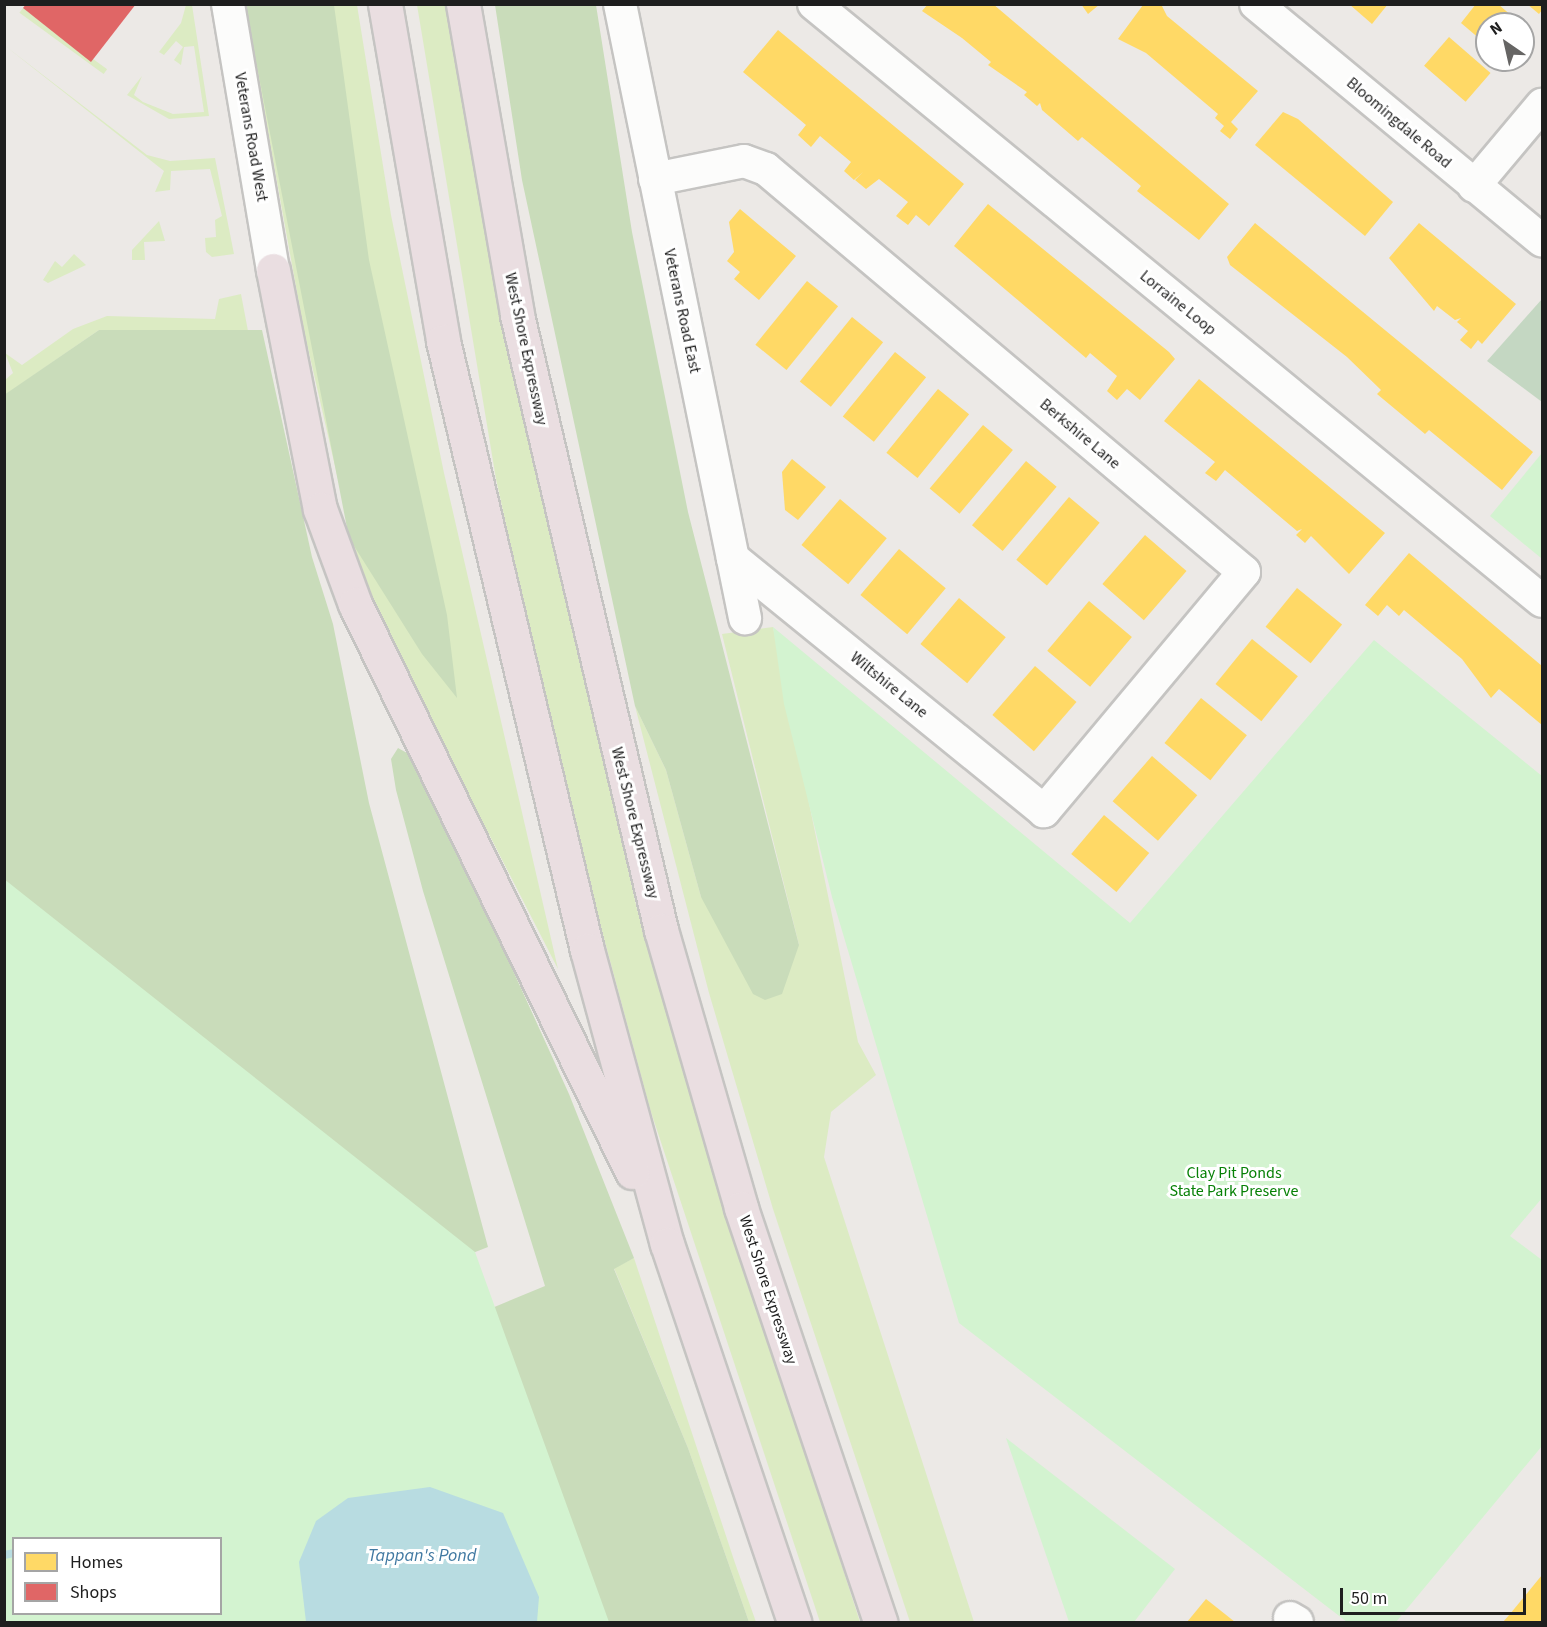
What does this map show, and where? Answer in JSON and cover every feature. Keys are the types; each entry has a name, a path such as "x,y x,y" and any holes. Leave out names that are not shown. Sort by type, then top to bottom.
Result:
{"highway":[{"path":"385,4 443,341 516,661 667,1244 794,1623"},
{"name":"West Shore Expressway","path":"463,4 517,315 661,930 741,1208 880,1623"},
{"path":"273,270 320,509 355,604 667,1244"}],"street":[{"name":"Veterans Road West","path":"228,4 273,270"},
{"name":"Veterans Road East","path":"620,4 745,618"},
{"name":"Lorraine Loop","path":"814,4 1542,601"},
{"name":"Bloomingdale Road","path":"1256,4 1542,241"},
{"path":"1474,186 1542,105"},
{"name":"Berkshire Lane","path":"655,179 744,161 766,169 1244,572 1044,811"},
{"name":"Wiltshire Lane","path":"733,558 1044,811"}],"green space":[{"path":"186,5 192,5 209,116 169,119 127,95 142,76 134,95 143,102 173,114 204,112 194,46 184,47 181,65 174,60 183,47 176,41 164,55 159,52 181,23"},
{"path":"245,5 357,5 391,215 444,473 558,969 363,588 304,331"},
{"path":"245,5 334,5 369,260 447,615 457,698 422,654 349,538"},
{"path":"417,5 448,5 496,284 637,909 697,1117 860,1622 820,1622 650,1109 567,801 496,479"},
{"path":"495,5 596,5 632,232 688,512 799,945 782,994 765,1000 753,994 701,897 666,770 635,706 522,180"},
{"path":"23,8 107,69 104,74 19,13"},
{"path":"4,45 147,155 170,161 215,158 234,254 212,257 206,252 205,238 216,237 215,220 222,216 210,169 171,171 170,190 155,192 164,171"},
{"path":"159,221 165,241 144,242 145,260 132,260 132,250"},
{"path":"74,254 86,265 48,283 43,280 55,261 62,267"},
{"path":"241,294 248,331 99,330 5,395 5,380 13,373 5,353 22,365 73,329 107,316 215,319 219,299"},
{"path":"1542,299 1542,402 1487,361"},
{"path":"99,330 262,330 312,557 333,624 369,803 488,1247 394,1284 492,1308 545,1286 423,891 396,790 391,759 398,748 407,753 446,823 569,1094 634,1258 614,1269 688,1448 749,1622 5,1622 4,395"},
{"path":"1542,453 1542,557 1541,558 1490,516"},
{"path":"773,627 858,1042 876,1075 831,1112 824,1157 974,1622 910,1622 773,1209 709,993 635,706 666,770 701,897 799,945 722,634"},
{"name":"Clay Pit Ponds State Park Preserve","path":"773,627 1130,923 1374,640 1542,776 1542,1198 1510,1236 1542,1260 1542,1446 1396,1622 1347,1622 959,1323 832,897 784,704"},
{"path":"4,879 475,1252 609,1622 5,1622"},
{"path":"634,1258 756,1622 749,1622 688,1448 614,1268"},
{"path":"1006,1438 1175,1569 1134,1622 1069,1622"}],"water":[{"name":"Tappan's Pond","path":"430,1487 503,1513 539,1597 537,1622 306,1622 299,1562 316,1521 348,1498"}],"building: Homes":[{"path":"928,4 993,4 1229,204 1199,240 1137,191 1141,186 1082,137 1078,141 1042,110 1040,103 1037,106 1024,95 1027,92 988,65 991,62 962,38 922,11"},
{"path":"1081,4 1100,4 1088,14"},
{"path":"1349,4 1388,4 1372,24"},
{"path":"1476,4 1498,4 1507,12 1475,12 1475,35 1461,23"},
{"path":"1527,4 1542,4 1542,10 1539,14"},
{"path":"1143,5 1162,6 1167,16 1258,91 1231,122 1238,129 1230,139 1220,131 1224,126 1215,118 1218,114 1146,53 1118,39"},
{"path":"778,30 964,184 929,226 916,215 908,225 896,216 908,202 879,179 866,189 855,180 863,172 854,180 844,171 851,162 820,136 811,147 798,135 806,125 743,72"},
{"path":"1449,37 1475,60 1475,72 1491,73 1466,102 1424,66"},
{"path":"1283,112 1298,119 1393,202 1365,236 1255,145"},
{"path":"988,204 1175,359 1140,400 1127,389 1117,400 1107,391 1117,376 1090,353 1086,358 954,246"},
{"path":"740,209 796,256 759,300 734,279 740,272 727,261 734,252 729,222"},
{"path":"1255,223 1533,452 1502,490 1429,430 1425,434 1377,394 1381,390 1347,357 1230,265 1227,257"},
{"path":"1419,223 1516,304 1482,344 1478,340 1471,349 1460,340 1468,331 1457,322 1461,318 1455,320 1437,306 1434,311 1389,258"},
{"path":"807,281 838,306 786,370 755,345"},
{"path":"852,317 883,342 831,407 800,382"},
{"path":"895,352 926,377 874,442 843,417"},
{"path":"1199,379 1385,533 1349,574 1311,536 1305,543 1296,535 1302,529 1297,531 1225,470 1216,481 1205,473 1215,462 1164,421"},
{"path":"938,389 969,414 917,478 886,453"},
{"path":"983,425 1013,450 960,514 930,489"},
{"path":"792,459 826,487 798,520 785,510 782,472"},
{"path":"1026,461 1057,487 1003,551 972,525"},
{"path":"1069,497 1100,523 1047,586 1016,560"},
{"path":"840,499 887,538 848,584 801,545"},
{"path":"1145,535 1187,571 1144,620 1102,584"},
{"path":"899,549 946,588 907,634 860,595"},
{"path":"1409,553 1542,666 1542,725 1499,689 1491,698 1462,659 1404,610 1399,616 1387,605 1378,616 1365,605"},
{"path":"1297,588 1342,625 1311,663 1266,627"},
{"path":"959,598 1006,637 967,683 920,644"},
{"path":"1089,601 1132,637 1090,687 1047,651"},
{"path":"1252,639 1298,676 1261,721 1215,684"},
{"path":"1035,666 1077,702 1034,751 992,715"},
{"path":"1201,698 1247,735 1210,780 1164,743"},
{"path":"1152,756 1197,795 1158,841 1113,801"},
{"path":"1104,815 1149,853 1116,892 1071,854"},
{"path":"1542,1575 1542,1622 1503,1622 1510,1614"},
{"path":"1206,1599 1235,1622 1187,1622"}],"building: Shops":[{"path":"26,4 136,4 91,62 23,8"}],"waterway":[{"path":"4,1555 12,1553"}]}
